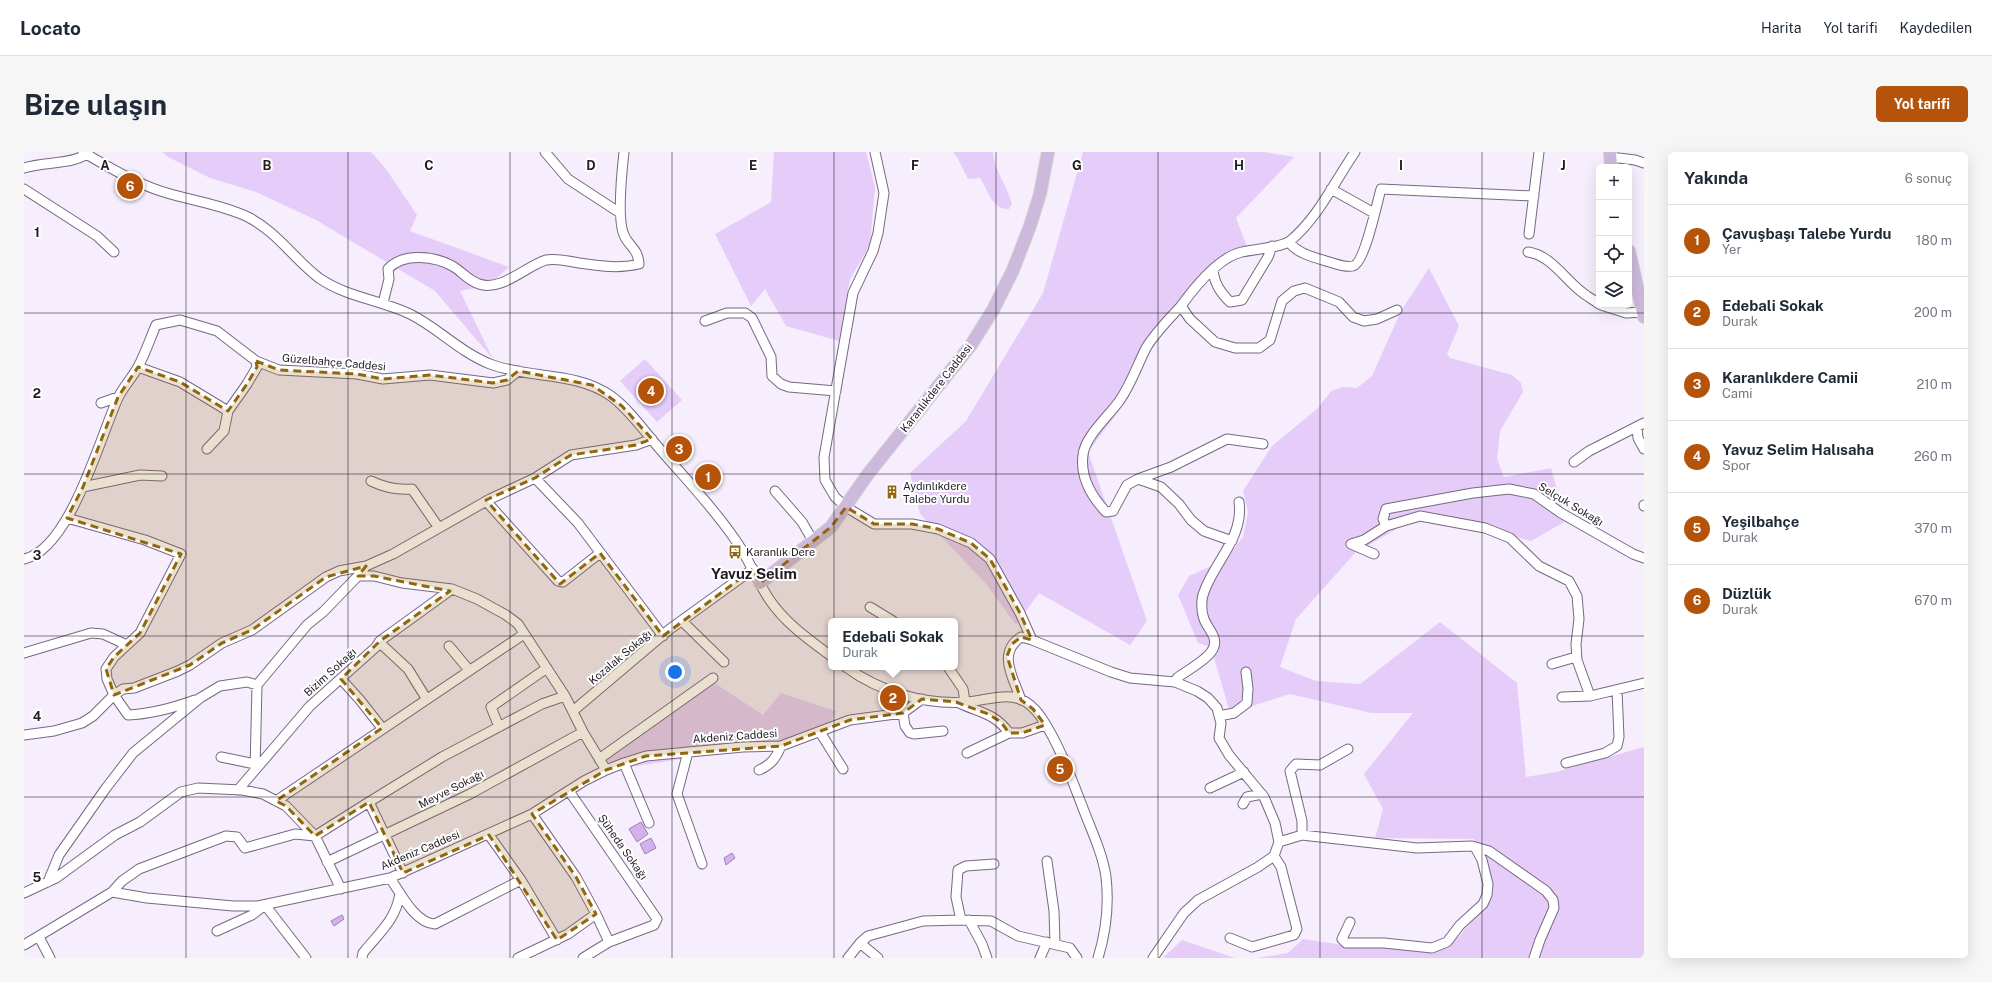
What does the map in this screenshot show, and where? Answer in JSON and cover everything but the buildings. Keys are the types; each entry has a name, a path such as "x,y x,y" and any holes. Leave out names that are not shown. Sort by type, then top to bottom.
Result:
{"main road":[{"name":"Karanlıkdere Caddesi","path":"760,583 830,527 846,507 868,474 959,361 993,310 1013,270 1030,226 1040,194 1048,152"},
{"path":"1632,258 1639,275 1643,315"}],"street":[{"path":"544,152 568,179 620,213"},
{"path":"382,303 389,279 388,269 394,262 408,258 435,260 453,266 478,284 491,286 523,273 532,266 547,260 565,260 614,268 626,268 639,264 639,257 624,235 620,213 624,152"},
{"path":"875,152 884,193 878,233 873,251 853,293 824,457 825,480 835,497 846,507 874,524 912,524 938,529 971,543 990,559 1020,613 1032,640"},
{"path":"1263,444 1227,439 1171,467 1127,485 1113,511 1106,512 1096,502 1084,478 1082,457 1084,446 1120,400 1147,347 1167,321 1213,269 1240,252 1288,242 1310,219 1355,152"},
{"path":"1529,234 1539,152"},
{"path":"24,168 53,161 71,161 86,153 156,190 233,211 247,217 270,231 320,278 341,289 382,303 423,321 478,358 491,364 518,371 580,381 592,385 613,398 622,406 652,439 733,537 753,569 768,598 788,622 828,654"},
{"path":"1610,159 1635,160 1644,164"},
{"path":"24,189 97,236 114,252"},
{"path":"1331,189 1374,213"},
{"path":"1288,242 1294,250 1344,266 1354,266 1358,263 1365,248 1381,189 1534,196"},
{"path":"1213,269 1216,283 1223,295 1230,302 1242,300 1268,257 1272,246"},
{"path":"1528,252 1537,253 1555,267 1582,293 1596,302"},
{"path":"1181,306 1190,319 1215,342 1235,348 1259,348 1270,340 1282,301 1294,291 1305,288 1339,302 1353,317 1364,321 1377,319 1397,310"},
{"path":"1612,308 1626,313 1643,315"},
{"path":"705,321 727,313 745,313 752,318 771,357 772,376 781,384 789,388 836,391"},
{"name":"Güzelbahçe Caddesi","path":"138,367 156,326 180,320 217,331 256,361 278,370 358,374 383,379 430,375 493,383 507,380 518,371"},
{"path":"207,449 224,431 228,411 257,367 256,361"},
{"path":"24,559 34,556 47,547 67,518 83,486 118,397 138,367 180,382 228,411"},
{"path":"101,403 118,397"},
{"path":"1641,426 1638,438 1644,449"},
{"path":"1574,462 1589,450 1641,426"},
{"path":"24,735 82,723 93,716 114,695 123,689 150,682 190,665 222,643 252,630 326,577 339,571 366,566 393,554 486,501 535,478 571,455 636,445 652,439"},
{"path":"83,486 140,475 162,476"},
{"path":"535,478 578,523 663,636"},
{"path":"1138,480 1162,487 1179,504 1191,520 1204,531 1232,541"},
{"path":"371,481 381,486 398,490 412,489 439,528"},
{"name":"Selçuk Sokağı","path":"1386,526 1383,519 1386,509 1473,493 1509,489 1534,494 1561,514 1633,554 1644,558"},
{"path":"775,491 802,522 814,541"},
{"path":"486,501 558,581 563,582 600,553"},
{"path":"1175,682 1177,678 1212,652 1215,641 1213,632 1204,619 1201,603 1203,592 1232,541 1240,515 1239,502"},
{"path":"1374,554 1351,544 1364,540 1386,526 1420,516 1485,528 1510,538 1539,566 1568,581 1576,596 1579,619 1576,657 1590,696"},
{"path":"67,518 145,540 181,554 140,633 114,657 106,669 107,678 114,695 128,715 148,714 200,698"},
{"path":"221,757 255,767 258,685 307,625 323,612 366,566"},
{"name":"Kozalak Sokağı","path":"573,711 682,621 753,569"},
{"path":"358,576 374,576 402,583 452,589 477,599 506,615 518,624 565,696 583,732 606,770"},
{"name":"Bizim Sokağı","path":"238,790 255,767 310,706 341,680 380,642 452,589"},
{"path":"870,607 888,618"},
{"path":"682,621 724,662"},
{"path":"24,653 91,633 103,634 127,645"},
{"path":"276,801 426,698 524,634"},
{"path":"1021,700 1007,656 1012,644 1021,638 1032,640 1130,678 1175,682 1197,691 1208,698 1217,708 1221,723 1219,738 1229,755 1262,794 1275,824 1279,842 1274,856 1258,867 1198,900 1184,913 1153,958"},
{"path":"380,642 408,669 426,698"},
{"path":"449,646 469,670"},
{"path":"1552,664 1576,657"},
{"path":"499,727 492,707 547,668"},
{"path":"850,670 862,678 889,691 922,698 956,702 1001,697 1021,700 1033,709 1046,725 1073,783 1102,859 1105,875 1107,904 1103,938 1098,958"},
{"path":"950,670 963,689 965,702"},
{"path":"1219,716 1234,713 1247,703 1248,688 1246,672"},
{"path":"599,759 713,678"},
{"path":"341,680 360,700 382,728"},
{"path":"48,882 59,855 106,788 133,753 200,698 220,686 247,682 258,685"},
{"path":"1562,697 1590,696 1644,683"},
{"path":"1566,763 1606,753 1617,746 1617,690"},
{"path":"24,945 112,892 122,881 138,869 226,836 237,837 245,848 295,834 315,836 442,757 542,704 565,696"},
{"path":"922,698 902,713 905,726 910,733 914,734 943,731"},
{"path":"956,702 988,714 1002,722 1010,733"},
{"name":"Akdeniz Caddesi","path":"112,892 147,898 233,906 265,905 390,878 532,814 606,770 624,763 646,756 781,746 850,720 902,713"},
{"path":"967,753 1010,733 1022,733 1046,725"},
{"name":"Meyve Sokağı","path":"327,862 470,794 583,732"},
{"path":"820,732 843,769"},
{"path":"759,770 769,766 778,755 781,746"},
{"path":"1302,835 1302,821 1290,771 1296,764 1320,765 1348,749"},
{"path":"688,752 677,794 702,864"},
{"path":"624,763 649,823"},
{"path":"1210,788 1244,772"},
{"path":"24,893 48,882 115,835 140,822 181,792 198,788 238,790 263,794 286,806 315,836 341,889"},
{"name":"Şüheda Sokağı","path":"569,791 656,917 657,922 654,925 609,942"},
{"path":"1243,804 1248,797 1262,794"},
{"path":"369,802 403,872"},
{"path":"532,814 576,877 609,942 582,958"},
{"path":"489,834 521,880 557,940"},
{"path":"1279,842 1302,835 1417,848 1475,847 1489,851 1546,891 1553,900 1554,908 1534,958"},
{"path":"1350,922 1342,939 1346,943 1384,943 1432,948 1447,942 1460,925 1483,904 1487,895 1488,884 1482,860 1475,847"},
{"path":"1230,938 1252,947 1294,935 1297,929 1281,867 1274,856"},
{"path":"1040,958 1051,943 1054,911 1047,861"},
{"path":"986,958 982,944 965,920 956,897 958,870 966,866 994,864"},
{"path":"390,878 419,917 427,924 435,924 521,880"},
{"path":"362,958 363,953 385,930 399,902 400,893"},
{"path":"217,931 252,915 265,905 306,958"},
{"path":"518,958 568,934 596,914"},
{"path":"848,958 860,943 868,936 923,921 965,920 991,922 1018,936 1070,948 1077,958"},
{"path":"39,937 50,958"},
{"path":"860,943 878,958"}],"highlighted area":[{"path":"256,361 279,370 357,374 383,379 430,375 493,383 507,380 518,371 592,385 622,406 652,439 636,445 571,455 535,478 486,500 560,584 600,553 663,636 753,569 760,583 831,527 846,507 874,524 912,524 938,529 971,543 990,559 1020,613 1032,640 1021,637 1012,644 1007,656 1021,700 1033,709 1045,725 1022,733 1009,733 1001,722 988,714 956,702 922,699 903,713 850,720 781,746 646,756 606,770 532,814 576,877 596,914 557,940 489,835 403,873 369,802 315,836 286,806 276,801 382,728 341,679 380,641 450,591 374,576 358,576 366,566 326,577 252,630 222,643 190,665 114,695 106,669 114,657 140,633 181,554 67,518 83,487 118,397 138,367 180,382 228,411 257,367"}],"shaded area":[{"path":"162,152 371,152 386,169 417,215 410,231 509,267 489,285 460,291 493,359 435,291 316,220 256,192 210,178 168,157"},
{"path":"774,152 866,152 875,187 870,245 850,279 839,341 786,326 765,289 751,306 715,234 771,202"},
{"path":"953,152 993,152 998,172 1012,204 1009,209 998,206 994,203 980,178 968,179"},
{"path":"1083,152 1264,152 1294,157 1236,218 1250,254 1219,264 1160,337 1146,358 1127,400 1088,452 1147,621 1130,645 1039,593 1016,625 987,585 920,514 910,473 966,421 1043,293"},
{"path":"1429,268 1459,326 1447,354 1450,358 1512,375 1521,383 1523,392 1500,431 1497,459 1504,477 1551,468 1566,521 1531,541 1426,512 1355,553 1296,619 1280,667 1316,681 1360,684 1440,622 1517,683 1526,777 1556,772 1644,747 1644,958 1257,958 1288,953 1303,939 1344,945 1430,945 1459,937 1488,900 1474,839 1375,838 1383,809 1364,774 1413,713 1371,713 1290,694 1230,713 1211,647 1198,643 1178,595 1189,576 1225,560 1243,537 1248,512 1243,491 1272,446 1318,408 1331,391 1343,387 1357,388 1372,376 1401,311"},
{"path":"645,359 682,400 657,422 620,381"},
{"path":"710,680 763,715 781,693 836,711 828,730 799,740 619,769 602,759"},
{"path":"641,822 648,834 637,842 629,829"},
{"path":"651,838 656,848 645,854 640,844"},
{"path":"732,853 735,858 726,865 724,858"},
{"path":"342,915 344,919 334,926 331,921"},
{"path":"1182,940 1235,958 1163,958"}],"place":[{"name":"Düzlük","path":"130,186"},
{"name":"Yavuz Selim Halısaha","path":"651,391"},
{"name":"Karanlıkdere Camii","path":"679,449"},
{"name":"Çavuşbaşı Talebe Yurdu","path":"708,477"},
{"name":"Aydınlıkdere Talebe Yurdu","path":"892,492"},
{"name":"Karanlık Dere","path":"735,552"},
{"name":"Edebali Sokak","path":"893,698"},
{"name":"Yeşilbahçe","path":"1060,769"}],"district":[{"name":"Yavuz Selim","path":"754,574"}]}
